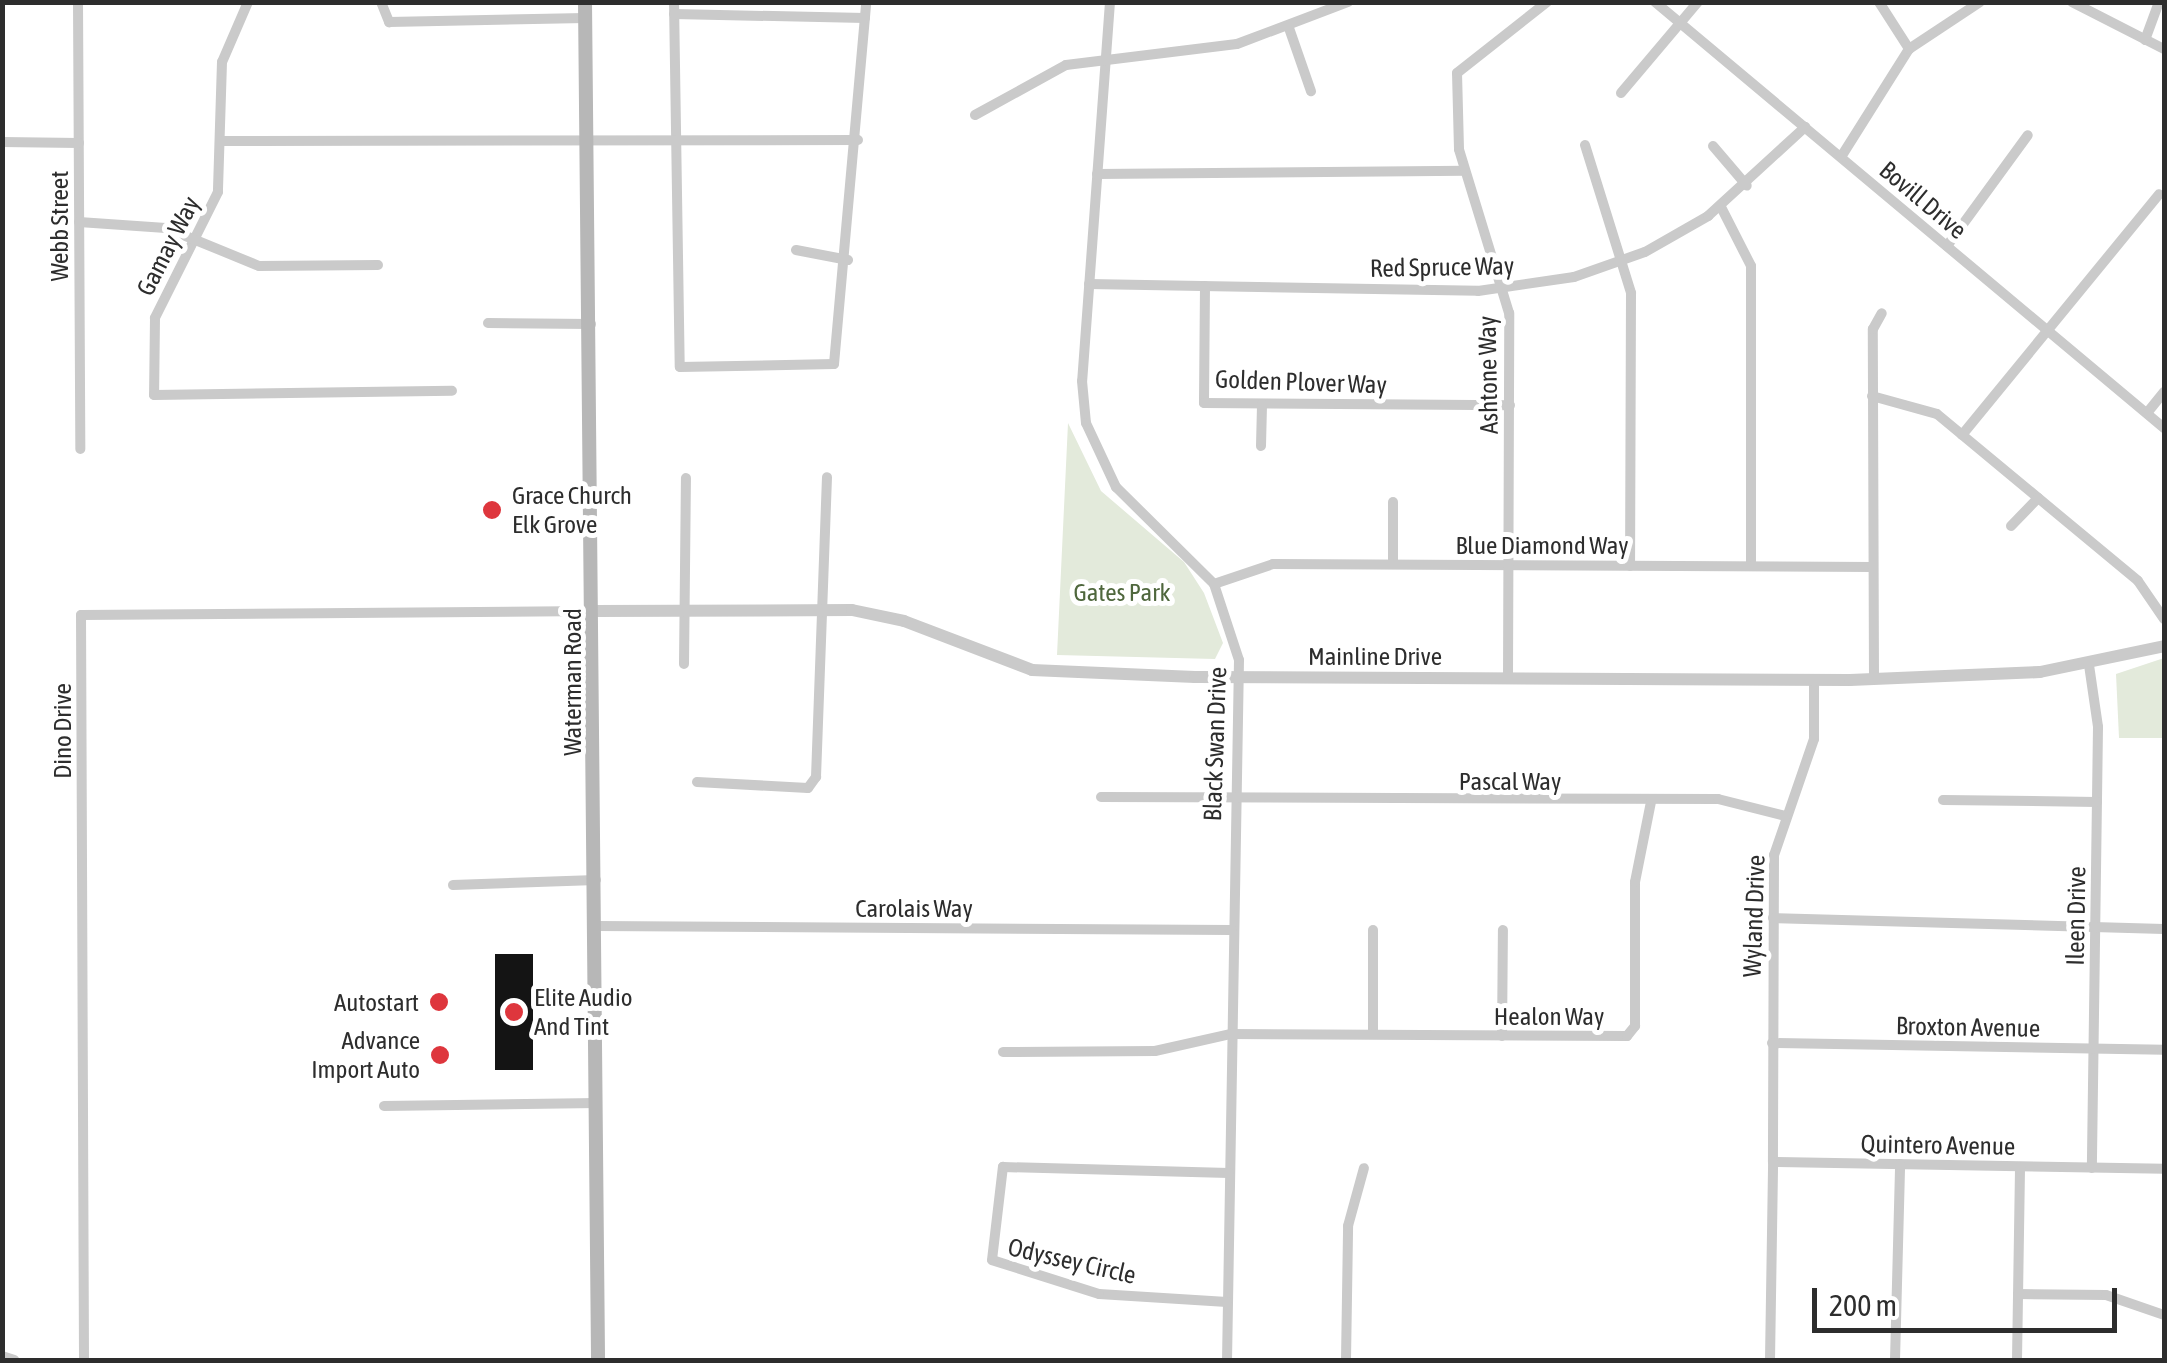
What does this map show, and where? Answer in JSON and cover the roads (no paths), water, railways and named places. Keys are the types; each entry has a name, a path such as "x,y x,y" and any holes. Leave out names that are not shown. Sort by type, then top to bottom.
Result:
{"main road":[{"name":"Waterman Road","path":"585,10 594,611 598,1360"}],"street":[{"name":"Webb Street","path":"78,2 80,449"},
{"name":"Gamay Way","path":"248,2 222,62 218,192 155,318 154,394 452,391"},
{"path":"381,2 389,22 585,10"},
{"path":"865,18 674,8 673,139 680,367 834,364 848,260 858,140 866,2"},
{"name":"Black Swan Drive","path":"1110,2 1083,400 1093,445 1128,500 1191,552 1214,584 1231,622 1240,677 1232,799 1227,1360"},
{"path":"975,114 1040,74 1106,58 1210,50 1288,28 1348,2"},
{"name":"Ashtone Way","path":"1508,679 1510,405 1505,289 1465,171 1457,73 1547,2"},
{"name":"Bovill Drive","path":"1655,2 2164,428"},
{"path":"1621,93 1698,2"},
{"path":"1879,2 1909,49"},
{"path":"1840,157 1909,49 1980,2"},
{"path":"2072,2 2164,49"},
{"path":"2145,40 2159,2"},
{"path":"1288,28 1311,91"},
{"name":"Red Spruce Way","path":"1089,284 1505,289 1624,260 1720,207 1747,186 1804,127"},
{"path":"1947,246 2028,135"},
{"path":"222,141 858,140"},
{"path":"2,142 79,143"},
{"path":"1585,145 1624,260 1631,293 1630,566"},
{"path":"1712,146 1747,186"},
{"path":"1097,174 1465,171"},
{"path":"1962,435 2159,194"},
{"path":"1720,207 1751,266 1750,566"},
{"path":"79,222 144,223 259,266 378,265"},
{"path":"796,250 848,260"},
{"name":"Golden Plover Way","path":"1205,286 1204,403 1510,405"},
{"path":"1874,679 1872,329 1882,313"},
{"path":"488,324 590,324"},
{"path":"2147,413 2164,392"},
{"path":"1872,396 1923,405 2138,581 2164,618"},
{"path":"1261,446 1262,404"},
{"path":"697,782 808,788 816,777 827,609 828,477"},
{"path":"684,664 686,478"},
{"path":"2011,526 2038,498"},
{"path":"1393,502 1393,564"},
{"name":"Blue Diamond Way","path":"1214,584 1260,565 1873,567"},
{"name":"Mainline Drive","path":"594,611 827,609 904,621 1032,670 1240,677 1874,679 2089,666 2164,646"},
{"name":"Dino Drive","path":"84,1360 81,614 594,611"},
{"name":"Ileen Drive","path":"2089,666 2097,802 2092,1168"},
{"name":"Wyland Drive","path":"1774,1162 1774,855 1784,816 1814,738 1814,680"},
{"name":"Pascal Way","path":"1101,797 1651,802 1718,799 1784,816"},
{"path":"1943,800 2097,802"},
{"name":"Healon Way","path":"1003,1052 1155,1051 1231,1034 1627,1036 1635,1026 1635,882 1651,802"},
{"path":"453,886 596,880"},
{"path":"1774,918 2164,929"},
{"name":"Carolais Way","path":"596,926 1232,930"},
{"path":"1373,930 1373,1034"},
{"path":"1502,1036 1504,930"},
{"name":"Broxton Avenue","path":"1772,1043 2164,1050"},
{"path":"384,1106 597,1103"},
{"path":"1770,1360 1774,1162"},
{"name":"Quintero Avenue","path":"1774,1162 2164,1170"},
{"path":"1895,1360 1900,1164"},
{"name":"Odyssey Circle","path":"1228,1302 1099,1294 992,1260 1003,1166 1229,1172"},
{"path":"2016,1360 2020,1167"},
{"path":"1346,1360 1348,1226 1364,1168"},
{"path":"2018,1294 2138,1300 2164,1315"},
{"path":"2,1356 14,1360"}],"place":[{"name":"Grace Church Elk Grove","path":"492,510"},
{"name":"Autostart","path":"439,1002"},
{"name":"Elite Audio And Tint","path":"514,1012"},
{"name":"Advance Import Auto","path":"440,1055"}],"park label":[{"name":"Gates Park","path":"1122,592"}]}
